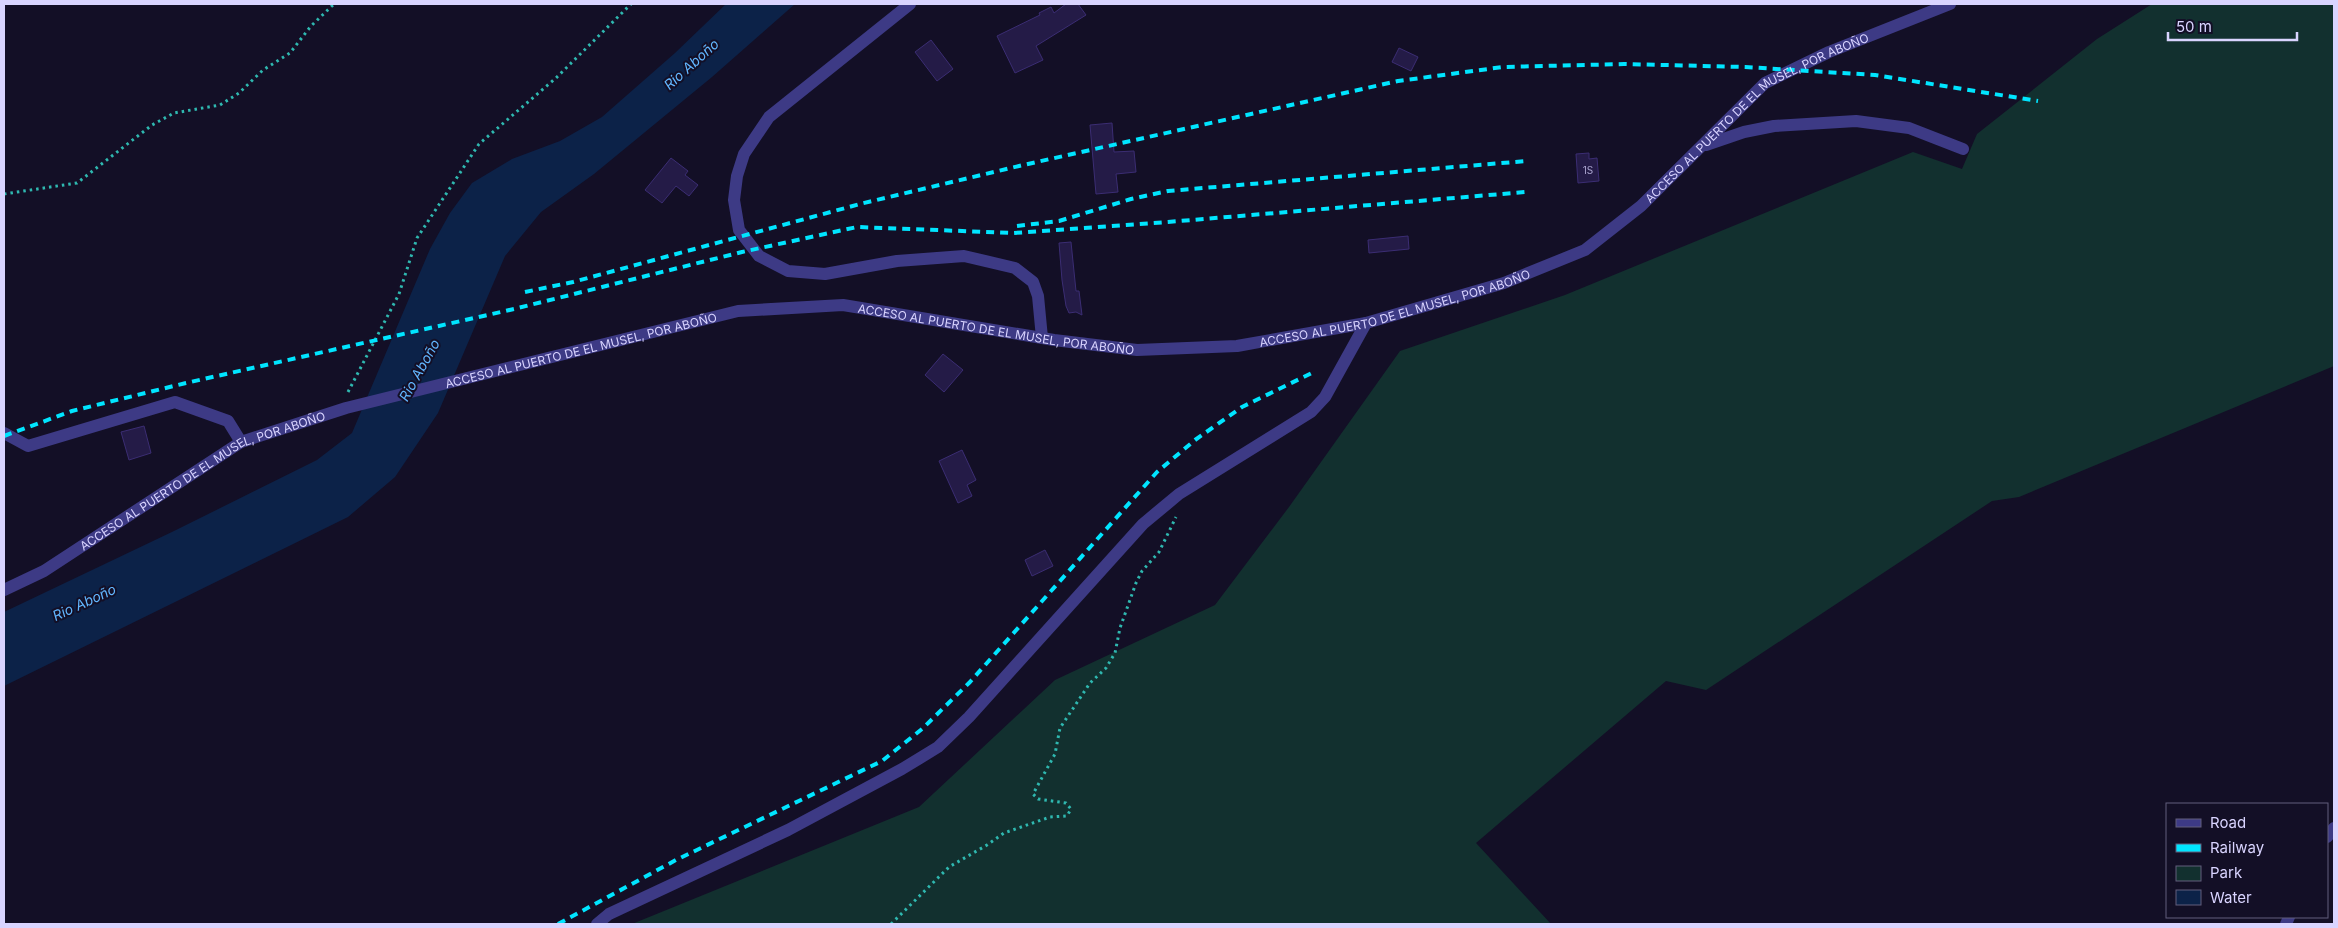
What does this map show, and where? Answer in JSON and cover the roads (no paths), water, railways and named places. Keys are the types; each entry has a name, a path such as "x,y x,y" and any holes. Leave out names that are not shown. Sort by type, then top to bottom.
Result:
{"street":[{"path":"910,4 769,118 744,154 737,176 734,200 739,230 759,256 788,271 825,274 898,261 964,256 1015,268 1033,282 1038,296 1042,338"},
{"name":"ACCESO AL PUERTO DE EL MUSEL, POR ABOÑO","path":"4,590 44,571 241,442 342,409 738,311 843,305 1042,338 1137,350 1237,346 1366,323 1504,283 1585,250 1641,206 1765,84 1829,52 1950,4"},
{"path":"1703,146 1744,132 1774,126 1856,121 1909,128 1963,149"},
{"path":"597,924 609,914 661,888 788,830 938,747 969,717 1143,524 1179,494 1311,412 1325,397 1366,323"},
{"path":"4,434 28,446 175,402 228,421 241,442"}],"water":[{"name":"Rio Aboño","path":"726,4 795,4 712,77 594,174 541,212 505,256 438,413 395,477 348,517 4,686 4,612 317,460 352,433 430,249 450,213 472,183 512,159 560,141 602,117 675,53"}],"railway":[{"path":"525,292 573,282 860,204 1019,166 1398,81 1503,67 1624,64 1745,67 1875,75 2038,101"},
{"path":"1017,226 1059,221 1131,199 1168,191 1526,161"},
{"path":"4,436 72,411 186,383 514,309 742,252 857,227 1014,233 1525,192"},
{"path":"558,924 676,860 882,761 922,729 970,682 1157,472 1195,440 1242,407 1314,372"}]}
